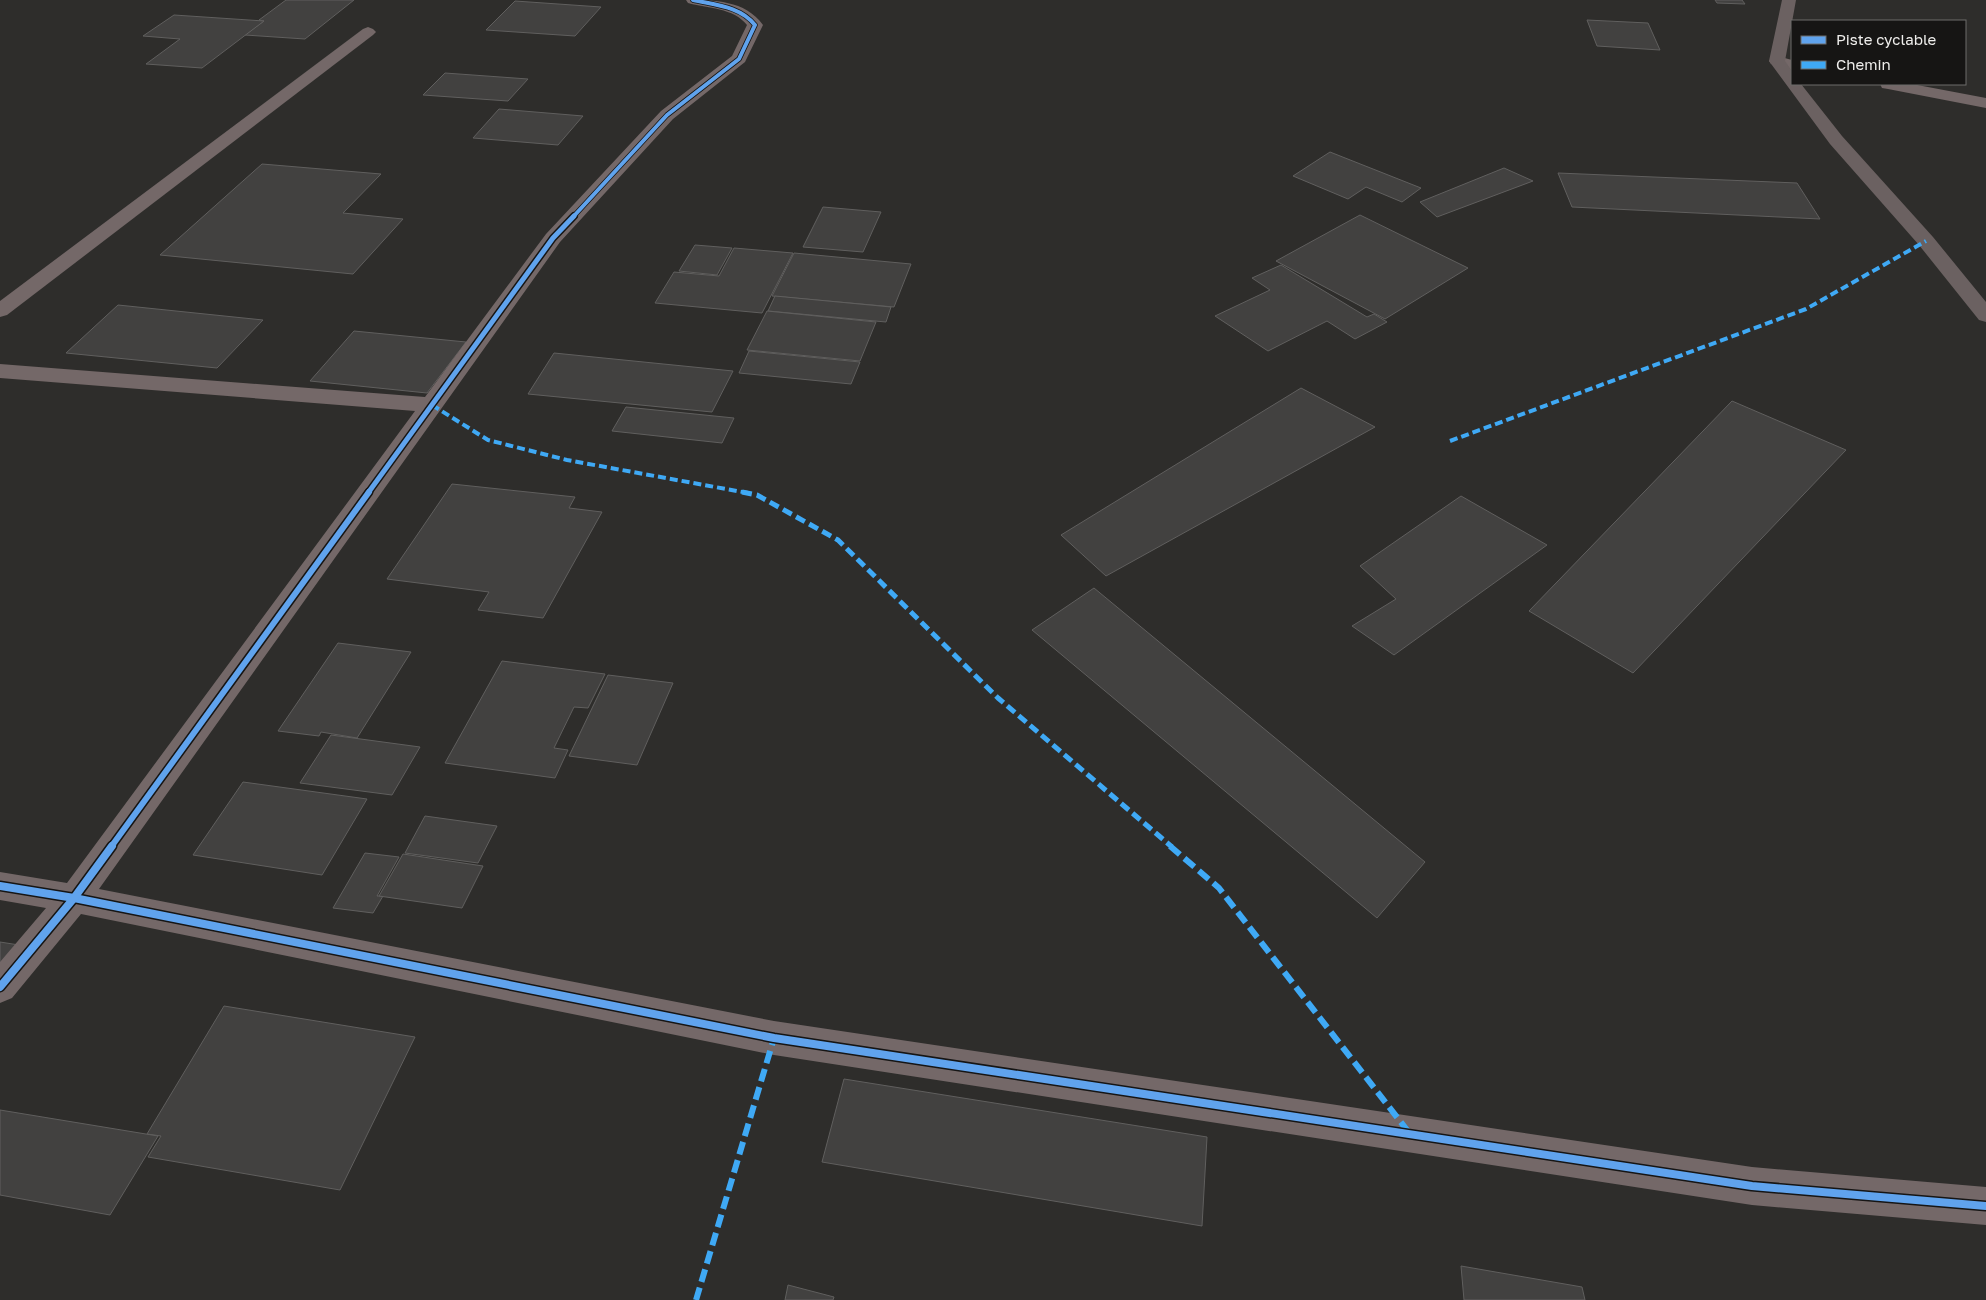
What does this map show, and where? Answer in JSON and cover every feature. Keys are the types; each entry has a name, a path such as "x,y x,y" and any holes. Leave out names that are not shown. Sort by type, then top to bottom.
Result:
{"street":[{"path":"0,987 74,898 553,238 667,115 739,59 755,25 750,17 738,5 693,0"},
{"path":"1789,0 1784,63 1791,79"},
{"path":"0,311 368,32"},
{"path":"1795,85 1836,140 1926,242 1986,316"},
{"path":"1893,85 1986,103"},
{"path":"0,371 432,405"},
{"path":"0,886 74,898 774,1038 1752,1186 1986,1206"}],"building":[{"path":"286,0 354,0 305,39 245,35 264,21 259,20"},
{"path":"1715,0 1742,0 1745,4 1717,3"},
{"path":"515,1 601,7 575,36 486,30"},
{"path":"174,15 264,21 202,68 146,64 180,39 143,36"},
{"path":"1587,20 1648,23 1660,50 1597,46"},
{"path":"445,73 528,79 508,101 423,95"},
{"path":"499,109 583,116 558,145 473,138"},
{"path":"1330,152 1421,188 1402,202 1366,187 1348,199 1293,176"},
{"path":"262,164 381,174 343,213 403,219 353,274 160,255"},
{"path":"1504,168 1533,181 1437,217 1420,202"},
{"path":"1558,173 1797,183 1820,219 1572,207"},
{"path":"823,207 881,212 863,252 803,247"},
{"path":"1360,215 1468,268 1385,319 1276,261"},
{"path":"695,245 732,248 717,275 679,271"},
{"path":"734,248 793,253 762,313 655,303 674,272 719,276"},
{"path":"794,253 911,264 894,307 772,296"},
{"path":"1281,265 1367,317 1374,314 1387,322 1355,339 1327,321 1268,351 1215,316 1270,290 1252,278"},
{"path":"775,296 891,307 886,322 768,311"},
{"path":"118,305 263,320 217,368 66,353"},
{"path":"767,311 876,322 860,361 747,350"},
{"path":"354,331 466,342 427,393 310,381"},
{"path":"749,351 860,362 851,384 739,373"},
{"path":"554,353 733,371 712,412 528,394"},
{"path":"1301,388 1375,427 1106,576 1061,535"},
{"path":"1732,401 1846,450 1633,673 1529,611"},
{"path":"626,407 734,418 722,443 612,431"},
{"path":"452,484 575,497 569,508 602,512 543,618 478,610 489,592 387,579"},
{"path":"1461,496 1547,545 1394,655 1352,626 1396,599 1360,566"},
{"path":"1094,588 1425,862 1377,918 1032,630"},
{"path":"338,643 411,652 357,738 321,732 319,736 278,731"},
{"path":"502,661 605,674 588,708 574,707 554,748 568,750 555,778 445,763"},
{"path":"608,675 673,683 637,765 569,756"},
{"path":"331,735 420,747 392,795 300,783"},
{"path":"243,782 367,799 322,875 193,855"},
{"path":"425,816 497,826 478,863 405,853"},
{"path":"365,853 399,857 377,896 383,896 373,913 333,908"},
{"path":"403,854 483,866 462,908 379,896"},
{"path":"0,942 19,945 0,971"},
{"path":"224,1006 415,1037 340,1190 148,1157 161,1136 147,1134"},
{"path":"844,1079 1207,1137 1202,1226 822,1162"},
{"path":"0,1110 158,1136 110,1215 0,1195"},
{"path":"1461,1266 1582,1287 1585,1300 1464,1300"},
{"path":"788,1285 834,1297 833,1300 785,1300"}],"marked path":[{"path":"1450,441 1806,309 1926,241"},
{"path":"432,405 488,440 567,460 757,495 838,540 998,698 1219,888 1410,1134"},
{"path":"696,1300 774,1038"}],"cycle path":[{"path":"0,987 74,898 553,238 667,115 739,59 755,25 750,19 736,10 693,0"},
{"path":"0,886 74,898 774,1038 1752,1186 1986,1206"}]}
